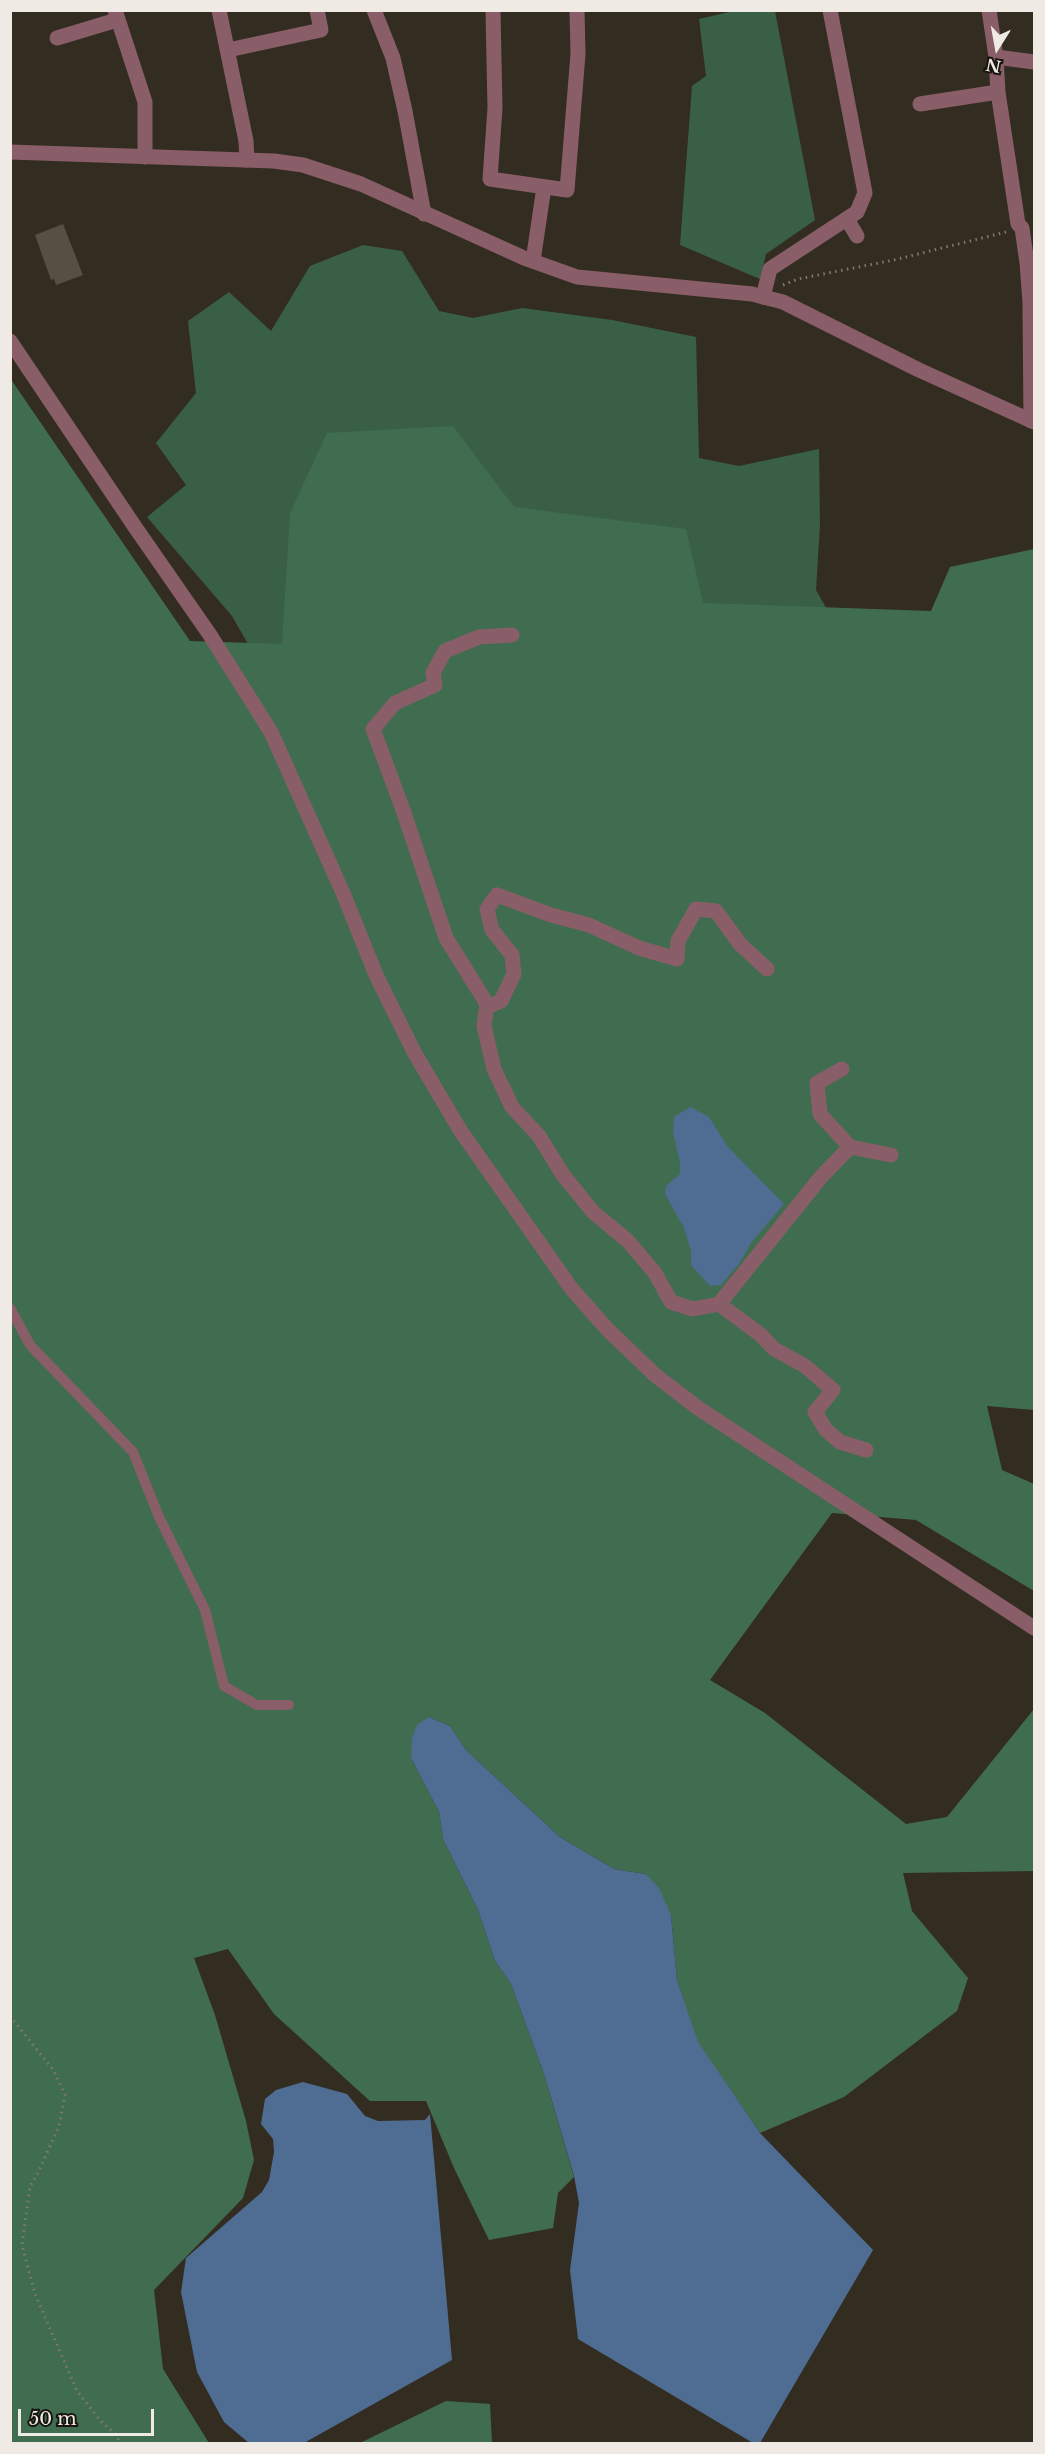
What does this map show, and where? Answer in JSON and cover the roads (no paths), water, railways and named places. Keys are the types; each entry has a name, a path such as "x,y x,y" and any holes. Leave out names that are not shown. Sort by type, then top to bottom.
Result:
{"street":[{"path":"219,10 248,150 247,160"},
{"path":"228,50 321,30 317,10"},
{"path":"374,10 393,58 424,214"},
{"path":"494,10 495,108 490,179 567,190 578,54 576,10"},
{"path":"763,297 770,269 857,212 865,193 830,10"},
{"path":"10,152 274,161 303,165 361,184 533,261 577,277 752,294 783,302 919,370 1033,421 1030,302 1022,228 1018,224 998,92 996,57 989,10"},
{"path":"57,38 116,15 145,102 145,157"},
{"path":"996,57 1035,62"},
{"path":"920,104 998,92"},
{"path":"533,261 544,187"},
{"path":"846,219 857,236"},
{"path":"10,341 210,635 271,732 343,893 376,975 414,1053 460,1130 571,1288 607,1329 646,1367 698,1408 1035,1628"},
{"path":"512,635 479,637 445,651 433,673 435,685 395,703 373,729 446,938 487,1004 484,1026 494,1069 512,1107 539,1136 563,1175 593,1212 628,1242 655,1274 671,1302 693,1309 719,1304 821,1177 850,1147"},
{"path":"492,1005 501,1000 514,974 512,955 492,930 487,909 497,895 550,915 590,925 639,948 677,959 678,941 696,909 716,910 741,944 767,969"},
{"path":"842,1069 817,1083 820,1114 850,1147 891,1155"},
{"path":"719,1304 761,1335 774,1349 806,1366 833,1390 815,1412 826,1430 840,1442 866,1450"}],"lane":[{"path":"10,1308 30,1345 133,1452 159,1517 205,1610 224,1686 257,1704 289,1705"}],"water":[{"path":"690,1107 709,1117 728,1147 784,1204 751,1243 739,1264 721,1285 710,1286 691,1265 691,1251 684,1228 665,1194 666,1186 680,1174 680,1163 673,1132 674,1117"},
{"path":"429,1717 450,1726 466,1750 560,1837 614,1869 646,1874 659,1888 671,1915 677,1980 698,2042 760,2133 873,2250 760,2443 753,2443 578,2339 570,2270 579,2203 574,2176 544,2074 511,1984 495,1961 478,1910 443,1839 439,1812 411,1758 412,1738 417,1725"},
{"path":"303,2082 347,2094 365,2116 378,2121 425,2120 430,2114 452,2360 304,2443 249,2443 224,2422 197,2372 181,2292 186,2258 262,2192 269,2180 274,2152 273,2139 261,2124 265,2099 276,2090"}]}
